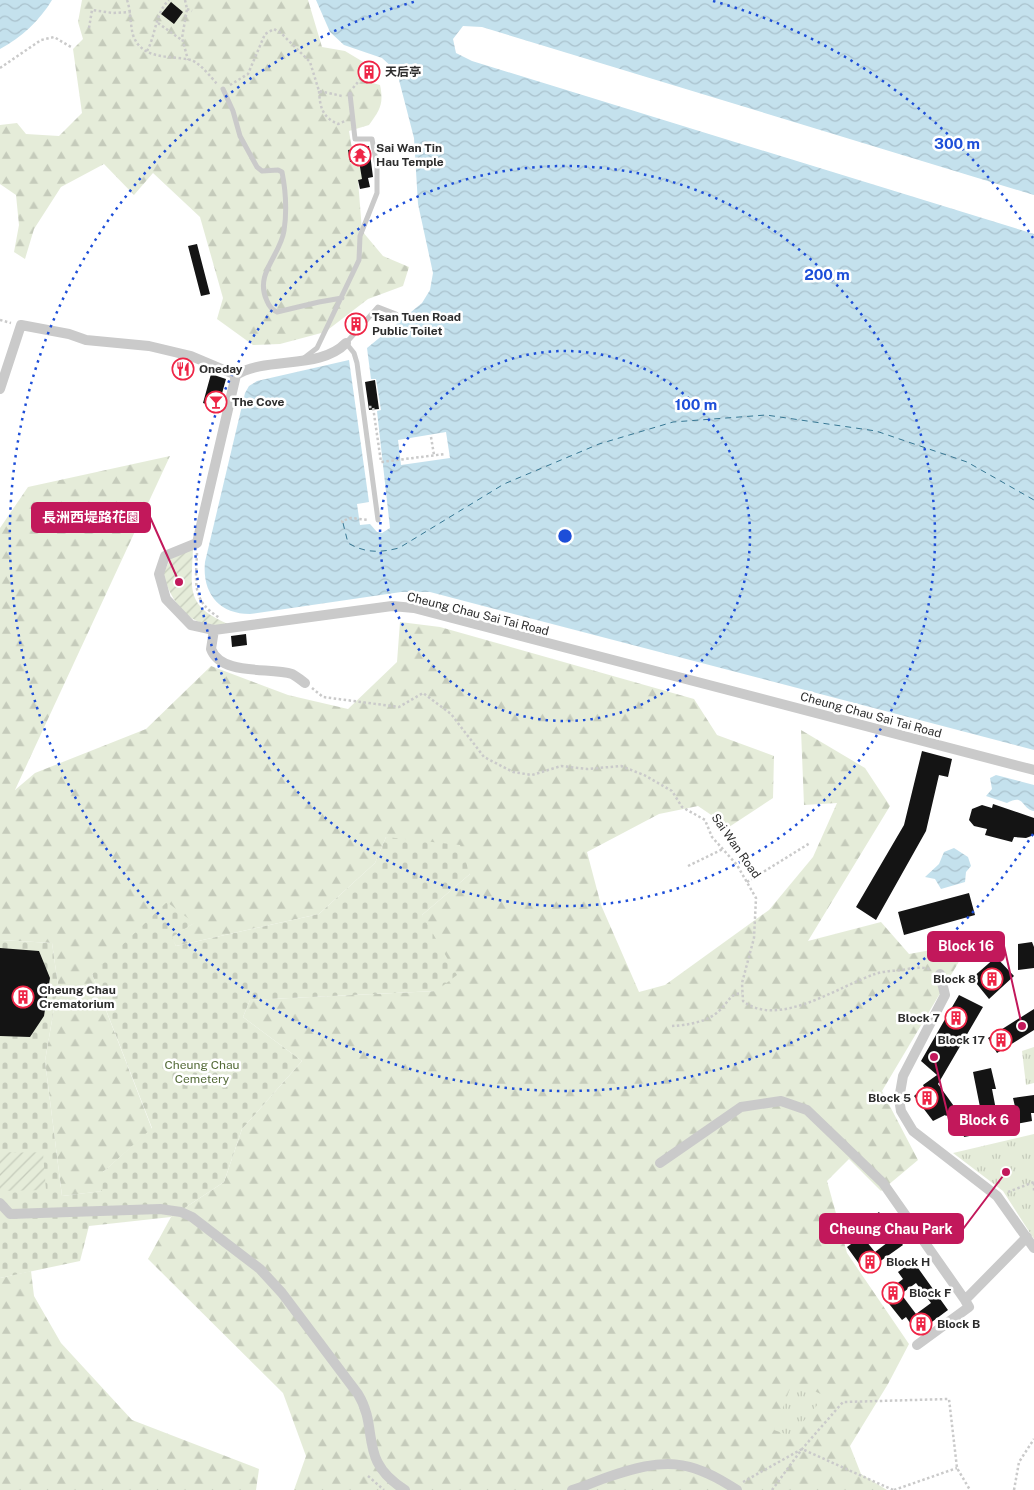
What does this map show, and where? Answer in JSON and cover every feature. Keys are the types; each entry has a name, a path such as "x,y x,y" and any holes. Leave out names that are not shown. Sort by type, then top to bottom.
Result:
{"street":[{"path":"0,389 21,325 69,334 86,340 149,346 191,356 236,374 252,366 300,361 336,351 346,343"},
{"path":"197,543 236,374"},
{"name":"Cheung Chau Sai Tai Road","path":"197,543 165,556 159,574 166,599 191,625 214,630 392,606 414,608 1034,770"},
{"path":"214,630 211,649 219,659 243,669 292,674 305,682"},
{"path":"940,974 945,995 902,1076 899,1099 901,1111 913,1132 997,1196 1034,1248"},
{"path":"660,1163 741,1107 782,1101 807,1110 883,1183 969,1307 917,1345"},
{"path":"0,1203 10,1214 160,1209 181,1212 196,1219 260,1269 282,1293 358,1394 365,1408 371,1447 376,1460 391,1480 405,1490"},
{"path":"965,1300 1027,1237"},
{"path":"572,1490 618,1473 673,1464 694,1466 735,1489"}],"lane":[{"path":"222,89 231,107 240,136 257,167 262,171 278,170 282,172 286,197 284,231 280,245 264,276 264,292 267,302 277,312 342,298"},
{"path":"300,361 317,348 342,298 359,260 360,236 376,193 377,166 372,139 355,139 350,94"},
{"path":"378,520 357,363 354,353 346,343 378,307 396,314"}],"path":[{"path":"127,0 131,12 133,35 147,51 163,58 193,60 222,89 248,74 265,34 274,29 278,30 310,62 319,90 320,109 330,121 338,124 343,121"},
{"path":"147,51 158,23 161,9 169,0"},
{"path":"185,0 187,9 183,41 188,60"},
{"path":"187,9 192,12"},
{"path":"89,28 92,10 113,13 131,12"},
{"path":"158,23 183,41"},
{"path":"0,68 41,40 54,38 71,47"},
{"path":"356,83 362,77"},
{"path":"319,90 338,97 350,94"},
{"path":"431,437 434,455"},
{"path":"381,462 445,454"},
{"path":"343,523 342,521 351,518 378,520"},
{"path":"197,543 196,590 201,601 210,612 240,627"},
{"name":"Sai Wan Road","path":"305,682 323,697 399,707 423,692 451,714 484,756 513,772 532,775 561,766 587,769 621,766 644,775 672,791 682,806 705,820 712,837 737,865 756,898 755,930 742,983 742,993"},
{"path":"747,882 810,844"},
{"path":"688,866 723,849"},
{"path":"672,1026 698,1022 721,1009 728,998 742,993 743,1001 753,1009 773,1010 816,1001 877,974 923,966 940,974"},
{"path":"997,1196 1034,1182 1034,1192"},
{"path":"772,1490 802,1449 843,1402 949,1399 957,1468 970,1490"},
{"path":"1014,1490 1019,1462 1034,1440"},
{"path":"735,1489 802,1449"},
{"path":"802,1449 894,1490 957,1468"},
{"path":"368,1476 384,1490"}],"green space":[{"path":"82,0 308,0 322,47 345,51 365,63 359,74 365,81 380,85 382,97 378,111 369,125 349,131 352,149 348,150 350,162 359,161 363,179 358,180 362,231 383,256 409,267 403,286 368,299 325,332 280,344 253,345 217,319 223,298 200,217 153,173 134,195 104,164 61,187 34,229 25,259 14,252 19,225 16,195 0,184 0,125 17,123 26,134 59,136 82,113 73,49 83,39 78,22"},
{"path":"170,456 15,790 35,773 146,729 211,666 288,695 348,709 397,662 400,622 440,627 694,699 717,735 774,756 773,798 729,827 698,806 659,814 587,852 601,905 639,992 665,985 769,910 813,857 837,803 804,805 801,730 865,768 890,806 808,941 881,922 909,954 970,943 882,1091 918,1160 881,1191 849,1159 827,1181 847,1253 909,1344 888,1384 850,1446 861,1474 887,1490 294,1490 306,1456 283,1393 148,1259 171,1217 224,1182 242,1129 302,1061 243,1017 250,1000 436,991 422,915 470,874 386,837 375,863 319,914 176,946 171,937 194,923 92,974 152,1129 103,1172 103,1191 62,1196 45,1061 58,985 52,943 0,940 0,528 28,487"},
{"path":"193,549 192,586 194,596 205,611 228,624 215,625 194,620 179,606 167,587 163,575 170,559"},
{"name":"Cheung Chau Cemetery","path":"386,837 460,845 470,874 422,915 457,975 436,991 250,1000 243,1017 302,1061 242,1129 224,1182 171,1217 89,1226 80,1261 0,1278 0,940 52,943 58,985 45,1061 62,1196 102,1191 103,1172 152,1128 92,974 167,902 194,923 172,937 176,946 319,914 375,863"},
{"path":"1034,1047 1034,1083 1026,1085 1022,1051"},
{"path":"1034,1134 1034,1239 1003,1191 953,1153"},
{"path":"0,1152 43,1153 46,1190 0,1191"},
{"path":"31,1271 34,1296 61,1343 132,1420 259,1469 256,1490 0,1490 0,1278"},
{"path":"793,1381 825,1396 791,1436 774,1430"}],"water":[{"path":"0,0 52,0 42,15 29,28 15,40 0,49"},
{"path":"316,0 1034,0 1034,750 430,592 401,592 250,614 229,610 214,599 206,583 205,562 245,393 249,386 257,381 349,360 369,502 357,504 360,525 370,524 377,532 382,533 390,528 377,411 381,410 376,379 371,379 367,348 422,303 430,290 433,273 418,204 414,138 399,80 394,69 382,58 344,45 330,32"},
{"path":"996,775 1034,785 1034,811 1017,800 1007,803 986,796 992,789 990,778"},
{"path":"954,848 968,857 971,866 966,872 965,882 941,889 935,879 925,877 939,864 944,852"}],"pier":[{"path":"463,26 482,27 1034,195 1034,234 472,61 456,53 453,39"},
{"path":"446,432 450,458 401,465 398,440"}],"building":[{"path":"171,2 183,12 174,24 161,14"},
{"name":"天后亭","path":"373,63 379,71 365,81 359,74"},
{"name":"Sai Wan Tin Hau Temple","path":"369,146 373,177 368,178 370,187 360,189 358,180 362,179 359,161 350,162 348,150"},
{"path":"197,244 210,294 201,296 188,246"},
{"path":"211,374 226,379 218,408 203,403"},
{"path":"375,380 379,409 369,410 365,382"},
{"path":"246,634 247,645 232,647 231,636"},
{"path":"922,751 952,759 948,777 939,775 926,831 876,920 856,907 904,825"},
{"path":"993,804 1034,818 1034,835 1026,838 1014,837 1012,842 985,835 987,829 974,826 969,820 972,809 982,805 992,808"},
{"path":"969,893 975,915 904,935 898,912"},
{"path":"1032,942 1034,947 1034,968 1018,970 1018,944"},
{"name":"Cheung Chau Crematorium","path":"0,948 39,951 50,978 44,1016 30,1037 0,1036"},
{"name":"Block 8","path":"996,957 1014,976 989,999 972,978"},
{"path":"959,995 983,1007 938,1084 956,1109 946,1116 933,1121 914,1096 924,1087 923,1085 937,1075 921,1061"},
{"path":"1034,1009 1034,1030 997,1053 988,1038"},
{"path":"991,1068 996,1089 992,1089 997,1115 1016,1111 1013,1098 1034,1095 1034,1113 1031,1113 1032,1121 1001,1127 1002,1130 964,1137 959,1111 980,1107 973,1072"},
{"path":"879,1212 885,1221 870,1232 864,1223"},
{"path":"862,1236 875,1252 896,1236 903,1245 865,1272 847,1247"},
{"path":"913,1261 948,1310 917,1333 906,1317 902,1320 882,1295 903,1279 898,1272","holes":["916,1283 931,1303 916,1314 901,1294"]}],"ferry route":[{"path":"343,523 348,543 360,549 385,551 399,548 504,484 599,444 673,422 766,415 876,431 967,462 1034,500"}],"place":[{"name":"天后亭","path":"369,72"},
{"name":"Sai Wan Tin Hau Temple","path":"360,155"},
{"name":"Tsan Tuen Road Public Toilet","path":"356,324"},
{"name":"Oneday","path":"183,369"},
{"name":"The Cove","path":"216,402"},
{"name":"長洲西堤路花園","path":"179,582"},
{"name":"Block 8","path":"992,979"},
{"name":"Cheung Chau Crematorium","path":"23,997"},
{"name":"Block 7","path":"956,1018"},
{"name":"Block 16","path":"1022,1026"},
{"name":"Block 17","path":"1001,1040"},
{"name":"Block 6","path":"934,1057"},
{"name":"Block 5","path":"927,1098"},
{"name":"Cheung Chau Park","path":"1006,1172"},
{"name":"Block H","path":"870,1262"},
{"name":"Block F","path":"893,1293"},
{"name":"Block B","path":"921,1324"}]}
